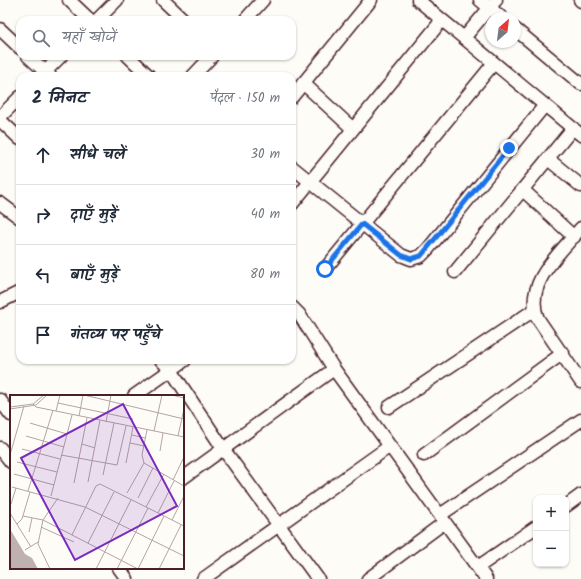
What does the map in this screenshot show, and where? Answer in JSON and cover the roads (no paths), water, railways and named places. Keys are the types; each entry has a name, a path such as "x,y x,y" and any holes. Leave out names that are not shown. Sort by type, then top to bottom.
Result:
{"street":[{"path":"69,0 86,16"},
{"path":"101,16 116,0"},
{"path":"164,0 180,16"},
{"path":"248,16 262,0"},
{"path":"296,92 371,0"},
{"path":"418,0 577,131 548,159 455,272"},
{"path":"464,38 489,3 497,12"},
{"path":"296,199 442,20"},
{"path":"0,29 16,44"},
{"path":"521,34 581,84"},
{"path":"32,60 42,72"},
{"path":"48,72 58,60"},
{"path":"132,60 145,72"},
{"path":"197,72 208,60"},
{"path":"325,269 494,63"},
{"path":"303,83 353,129"},
{"path":"16,101 0,118 16,135"},
{"path":"296,170 401,255 411,259 421,256 545,105"},
{"path":"548,159 581,186"},
{"path":"523,190 578,232 540,279 534,299 534,310 538,319 581,382"},
{"path":"0,203 16,215"},
{"path":"0,302 16,294"},
{"path":"389,407 534,310"},
{"path":"296,311 334,369 486,579"},
{"path":"424,455 562,353"},
{"path":"166,364 224,450 318,579"},
{"path":"135,395 179,364"},
{"path":"184,477 224,450 334,369"},
{"path":"0,400 10,414"},
{"path":"368,579 442,518 581,420"},
{"path":"203,579 390,446"},
{"path":"0,448 10,461"},
{"path":"569,504 581,495"},
{"path":"478,567 533,529"},
{"path":"120,569 127,579"}]}
